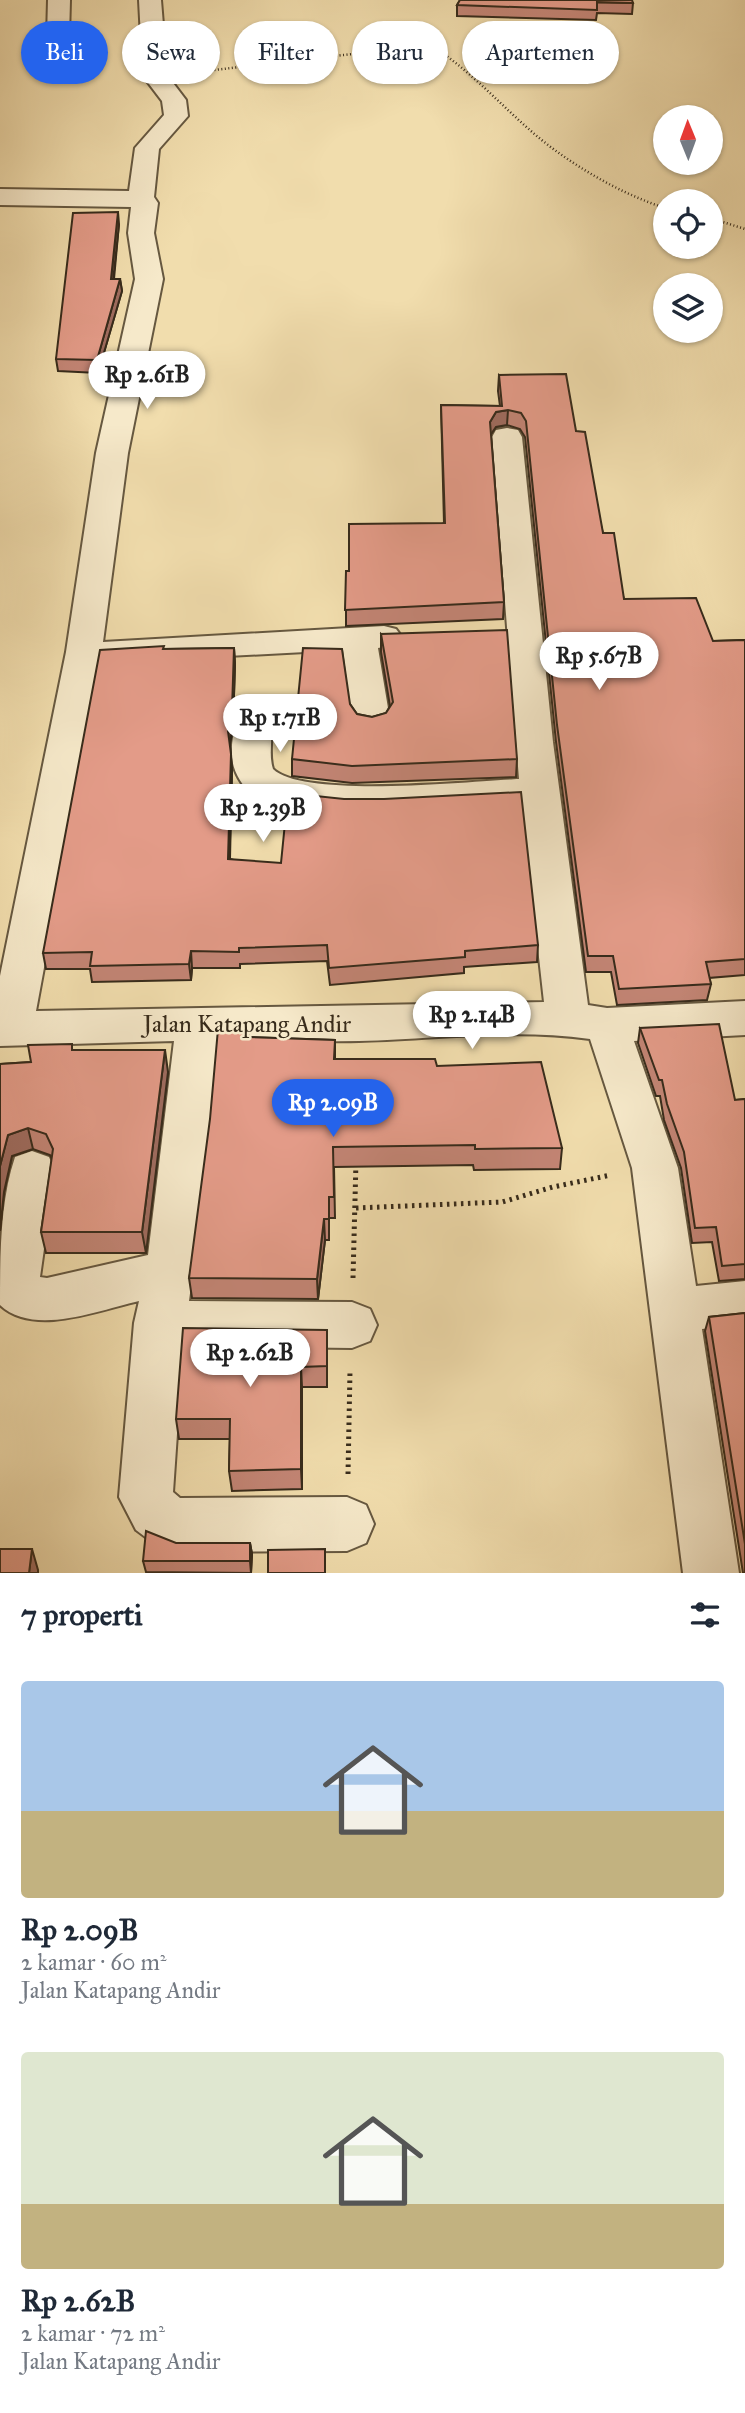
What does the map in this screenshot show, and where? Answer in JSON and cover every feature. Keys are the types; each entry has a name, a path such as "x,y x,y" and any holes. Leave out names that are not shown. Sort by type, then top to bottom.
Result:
{"street":[{"path":"58,21 59,0"},
{"path":"150,0 151,21"},
{"path":"141,199 147,148 176,116 174,100 161,84"},
{"path":"0,197 141,199 145,203 141,233 149,279 112,453 85,652 5,1029"},
{"path":"507,437 509,632 588,1022 655,1168 710,1573"},
{"path":"85,652 414,636"},
{"path":"359,638 371,720"},
{"path":"254,726 248,754 255,773 266,785 284,793 325,799 540,791"},
{"name":"Jalan Katapang Andir","path":"5,1029 198,1023 357,1024 489,1018 588,1022 745,1018"},
{"path":"198,1023 187,1140 170,1272 159,1323 146,1497 151,1510 160,1518 178,1525 347,1524"},
{"path":"32,1171 14,1284 17,1291 30,1298 47,1300 170,1272"},
{"path":"674,1310 745,1303"},
{"path":"159,1323 352,1325"}],"path":[{"path":"220,69 430,45 455,60 552,149 631,197 653,204"},
{"path":"723,222 745,229"},
{"path":"356,1208 502,1202 553,1187 655,1168"}],"building":[{"path":"460,0 632,0 633,3 597,2 597,10 457,5"},
{"path":"118,212 111,279 120,279 97,360 56,359 73,213"},
{"path":"566,374 576,431 585,432 603,533 614,533 624,599 696,598 713,641 745,640 745,959 706,962 711,984 619,989 613,956 588,956 557,725 526,421 521,413 508,410 496,412 490,422 504,602 345,610 346,571 349,571 349,524 445,523 441,405 502,406 499,375"},
{"path":"507,630 517,759 352,766 292,759 303,648 342,649 350,704 357,714 372,717 386,713 393,702 381,634"},
{"path":"164,646 163,649 234,648 232,710 228,731 231,754 228,859 281,863 288,793 344,799 384,799 521,792 538,945 465,951 465,957 329,968 327,945 239,948 239,952 191,951 189,964 90,966 92,952 43,953 100,650"},
{"path":"719,1024 735,1100 745,1099 745,1264 722,1266 716,1227 695,1228 684,1152 667,1104 662,1080 659,1080 640,1028"},
{"path":"218,1029 249,1030 248,1037 335,1040 334,1059 435,1059 437,1066 541,1062 562,1148 475,1149 475,1145 333,1147 334,1197 329,1197 329,1219 324,1219 317,1279 189,1278 210,1119"},
{"path":"72,1044 72,1050 165,1050 142,1232 41,1232 53,1149 46,1134 28,1128 8,1135 0,1166 0,1064 31,1062 28,1045"},
{"path":"745,1313 745,1544 709,1317"},
{"path":"183,1328 327,1330 327,1366 301,1367 301,1469 229,1471 230,1419 176,1419"},
{"path":"146,1531 176,1543 250,1543 250,1561 143,1561"},
{"path":"0,1549 32,1549 29,1573 0,1573"},
{"path":"325,1549 325,1573 268,1573 268,1550"}]}
